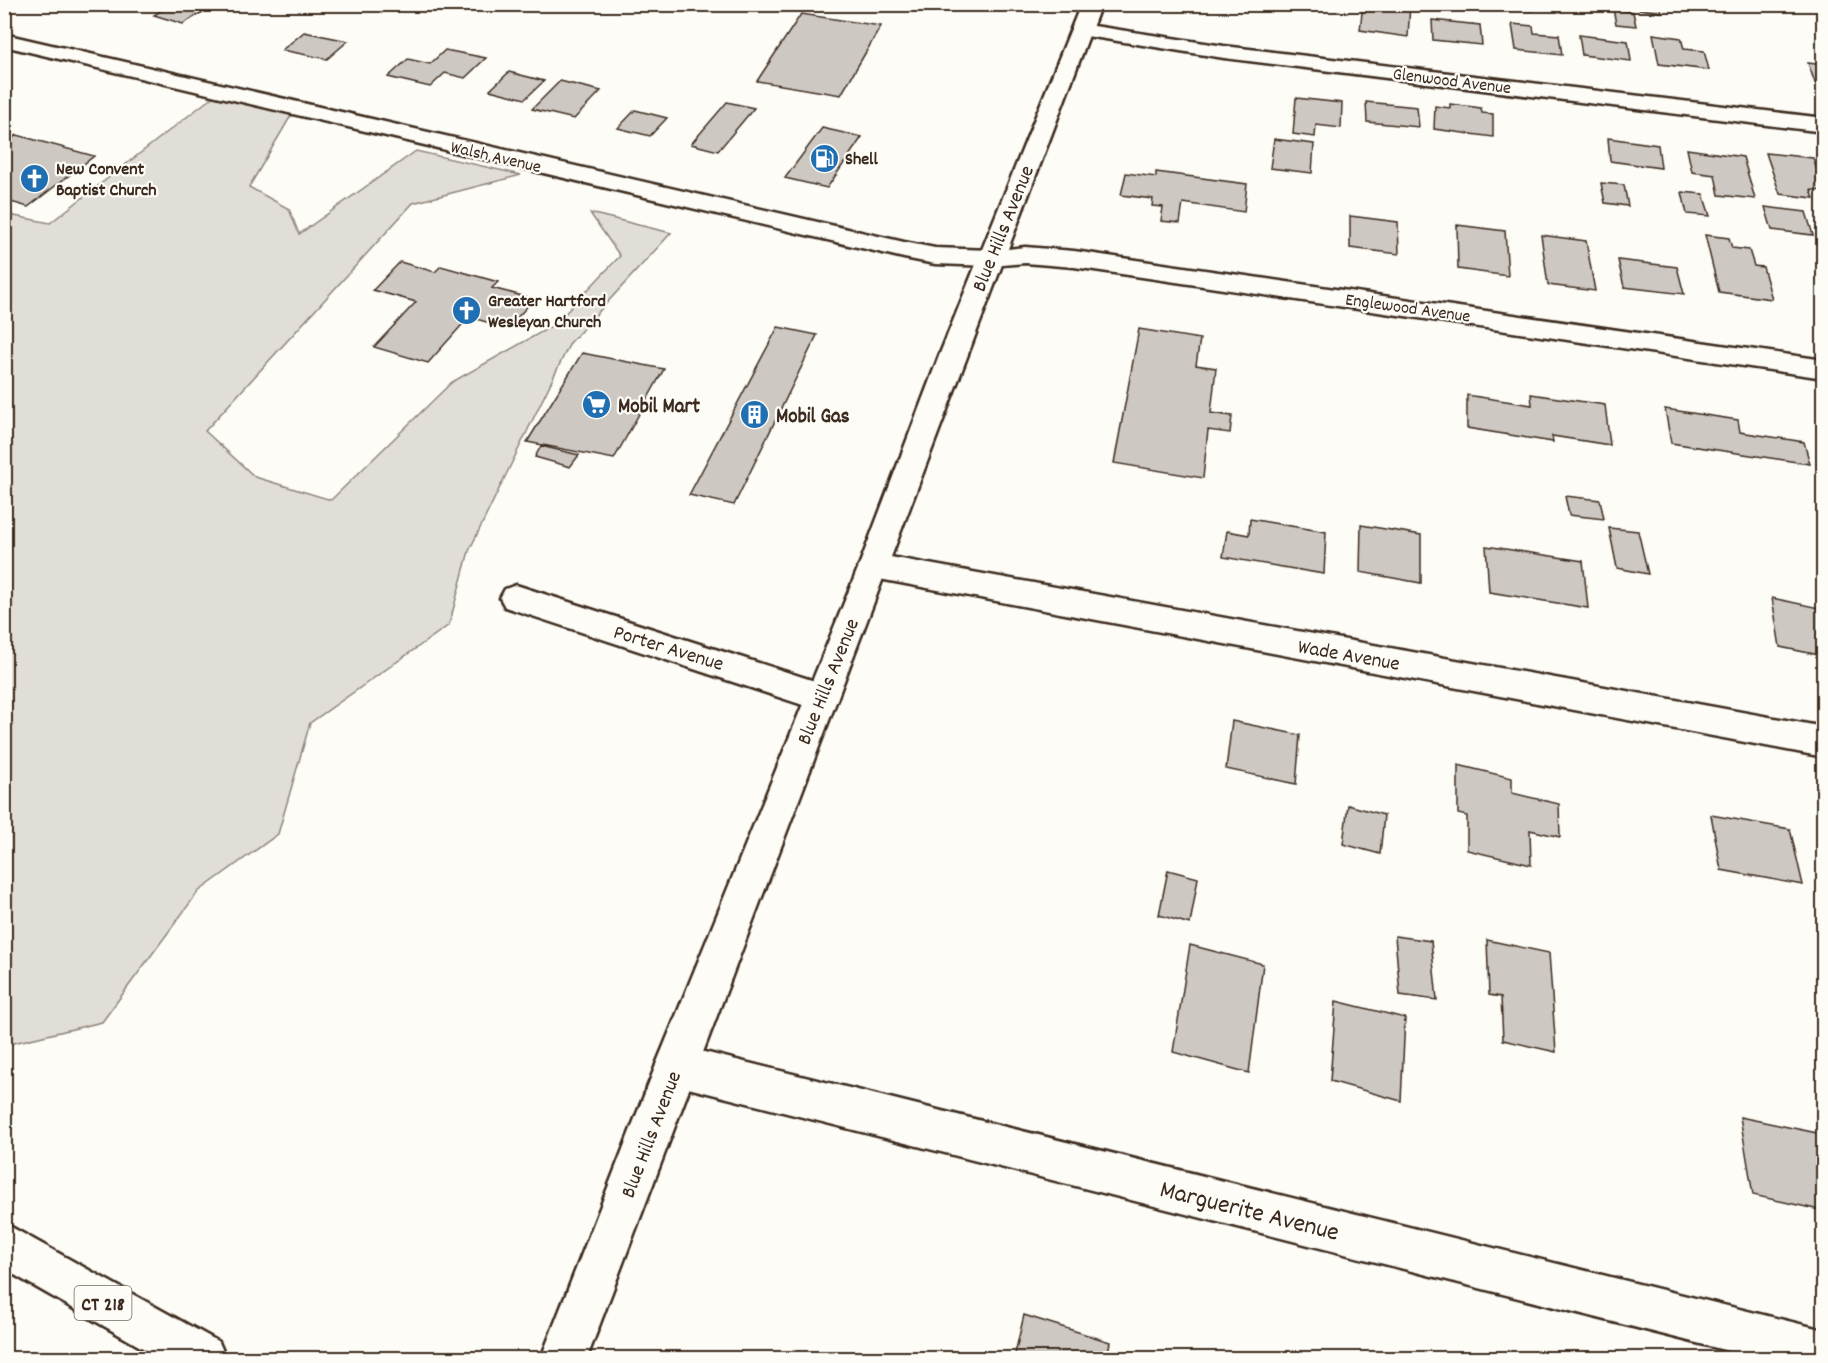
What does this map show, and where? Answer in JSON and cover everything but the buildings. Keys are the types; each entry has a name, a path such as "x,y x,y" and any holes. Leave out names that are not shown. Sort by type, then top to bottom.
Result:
{"street":[{"name":"Blue Hills Avenue","path":"564,1359 676,1065 874,566 1091,4"},
{"name":"Glenwood Avenue","path":"1081,30 1224,52 1824,125"},
{"name":"Walsh Avenue","path":"4,40 884,246 935,256 991,258"},
{"name":"Englewood Avenue","path":"991,258 1025,255 1074,259 1824,369"},
{"name":"Wade Avenue","path":"874,566 1824,742"},
{"name":"Porter Avenue","path":"516,598 821,697"},
{"name":"Marguerite Avenue","path":"676,1065 1824,1353"},
{"name":"CT 218","path":"4,1245 203,1359"}],"shaded area":[{"path":"219,92 292,114 249,187 289,209 299,234 416,151 521,175 413,203 205,431 255,477 331,500 452,382 554,325 620,256 590,213 671,233 570,343 469,551 449,625 310,723 278,834 198,892 102,1022 5,1045 4,214 50,223"}],"place":[{"name":"Shell","path":"824,158"},
{"name":"New Convent Baptist Church","path":"35,178"},
{"name":"Greater Hartford Wesleyan Church","path":"467,310"},
{"name":"Mobil Mart","path":"597,405"},
{"name":"Mobil Gas","path":"755,415"}]}
